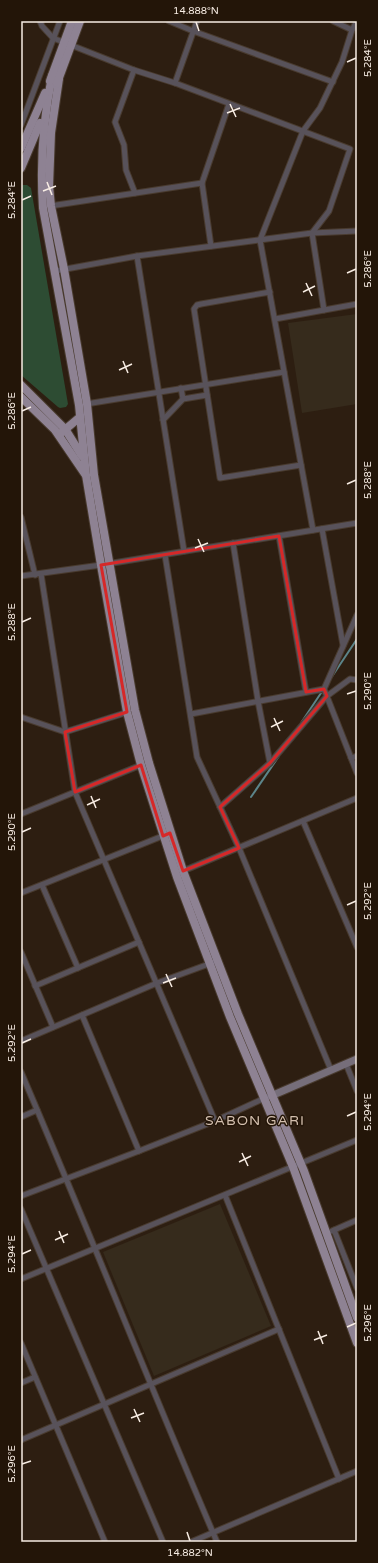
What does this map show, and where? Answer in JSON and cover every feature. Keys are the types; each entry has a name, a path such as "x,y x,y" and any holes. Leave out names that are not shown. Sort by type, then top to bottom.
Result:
{"main road":[{"path":"68,43 72,21"},
{"path":"80,21 68,43 55,78 45,112 42,129 41,186 64,269 87,404 90,475 141,765 234,1016 297,1166 335,1268 357,1318"},
{"path":"21,148 55,78"},
{"path":"55,78 50,133 47,207 55,271 79,405 84,460"},
{"path":"21,168 45,112"},
{"path":"21,385 65,429 75,443 84,460 97,489 105,565"},
{"path":"21,397 59,436 90,475"},
{"path":"59,436 80,417"},
{"path":"131,711 167,835 183,871 188,895"},
{"path":"297,1166 330,1232 335,1268 357,1343"}],"street":[{"path":"40,21 42,26 53,38 134,70 175,83 350,149 329,211 312,233 324,310"},
{"path":"21,125 23,114 60,21"},
{"path":"169,21 333,82"},
{"path":"175,83 197,21"},
{"path":"333,21 352,30"},
{"path":"313,530 260,240 303,131 320,108 333,82 342,62 352,30 357,21"},
{"path":"134,70 115,122 124,145 126,170 135,193"},
{"path":"211,246 202,183 229,104"},
{"path":"23,114 35,118"},
{"path":"47,207 202,183"},
{"path":"55,271 137,256 211,246 312,233 357,231"},
{"path":"137,256 184,552"},
{"path":"270,292 196,305 194,309 220,478 301,465"},
{"path":"275,319 357,304"},
{"path":"79,405 158,391 284,372"},
{"path":"181,388 183,399"},
{"path":"163,420 183,399 207,395"},
{"path":"21,517 34,575"},
{"path":"21,576 105,565 357,524"},
{"path":"322,529 343,645"},
{"path":"278,536 306,692"},
{"path":"233,543 258,701 270,763"},
{"path":"165,555 197,757 238,848 331,1070"},
{"path":"41,574 75,792 215,1121"},
{"path":"357,615 324,689 357,773"},
{"path":"220,807 270,763 326,696 350,679 357,680"},
{"path":"190,714 324,689"},
{"path":"21,717 65,732 131,711"},
{"path":"351,758 357,756"},
{"path":"21,814 141,765"},
{"path":"183,871 357,798"},
{"path":"303,821 357,947"},
{"path":"21,893 167,835"},
{"path":"42,885 78,968"},
{"path":"35,986 139,942"},
{"path":"21,952 53,1027"},
{"path":"21,1041 157,983 214,962"},
{"path":"82,1015 139,1151"},
{"path":"21,1196 66,1180 215,1121 357,1059"},
{"path":"346,1064 357,1091"},
{"path":"21,1072 96,1248 217,1542"},
{"path":"21,1117 37,1110"},
{"path":"21,1279 357,1140"},
{"path":"225,1195 339,1479"},
{"path":"21,1209 163,1542"},
{"path":"357,1220 330,1232 357,1288"},
{"path":"21,1440 278,1329"},
{"path":"21,1343 105,1542"},
{"path":"21,1382 35,1377"},
{"path":"191,1542 357,1471"}],"highlighted area":[{"path":"279,536 306,692 324,689 327,696 270,763 220,807 239,848 183,871 170,833 163,836 141,765 75,792 65,732 127,712 101,565"}],"shaded area":[{"path":"357,314 357,404 302,413 288,323"},
{"path":"220,1204 271,1326 154,1376 103,1252"}],"green space":[{"path":"27,185 31,188 68,404 66,407 58,407 21,375 21,186"}],"waterway":[{"path":"331,678 357,639"},
{"path":"301,723 323,690"},
{"path":"251,797 279,756"}],"district":[{"name":"SABON GARI","path":"255,1120"}]}
